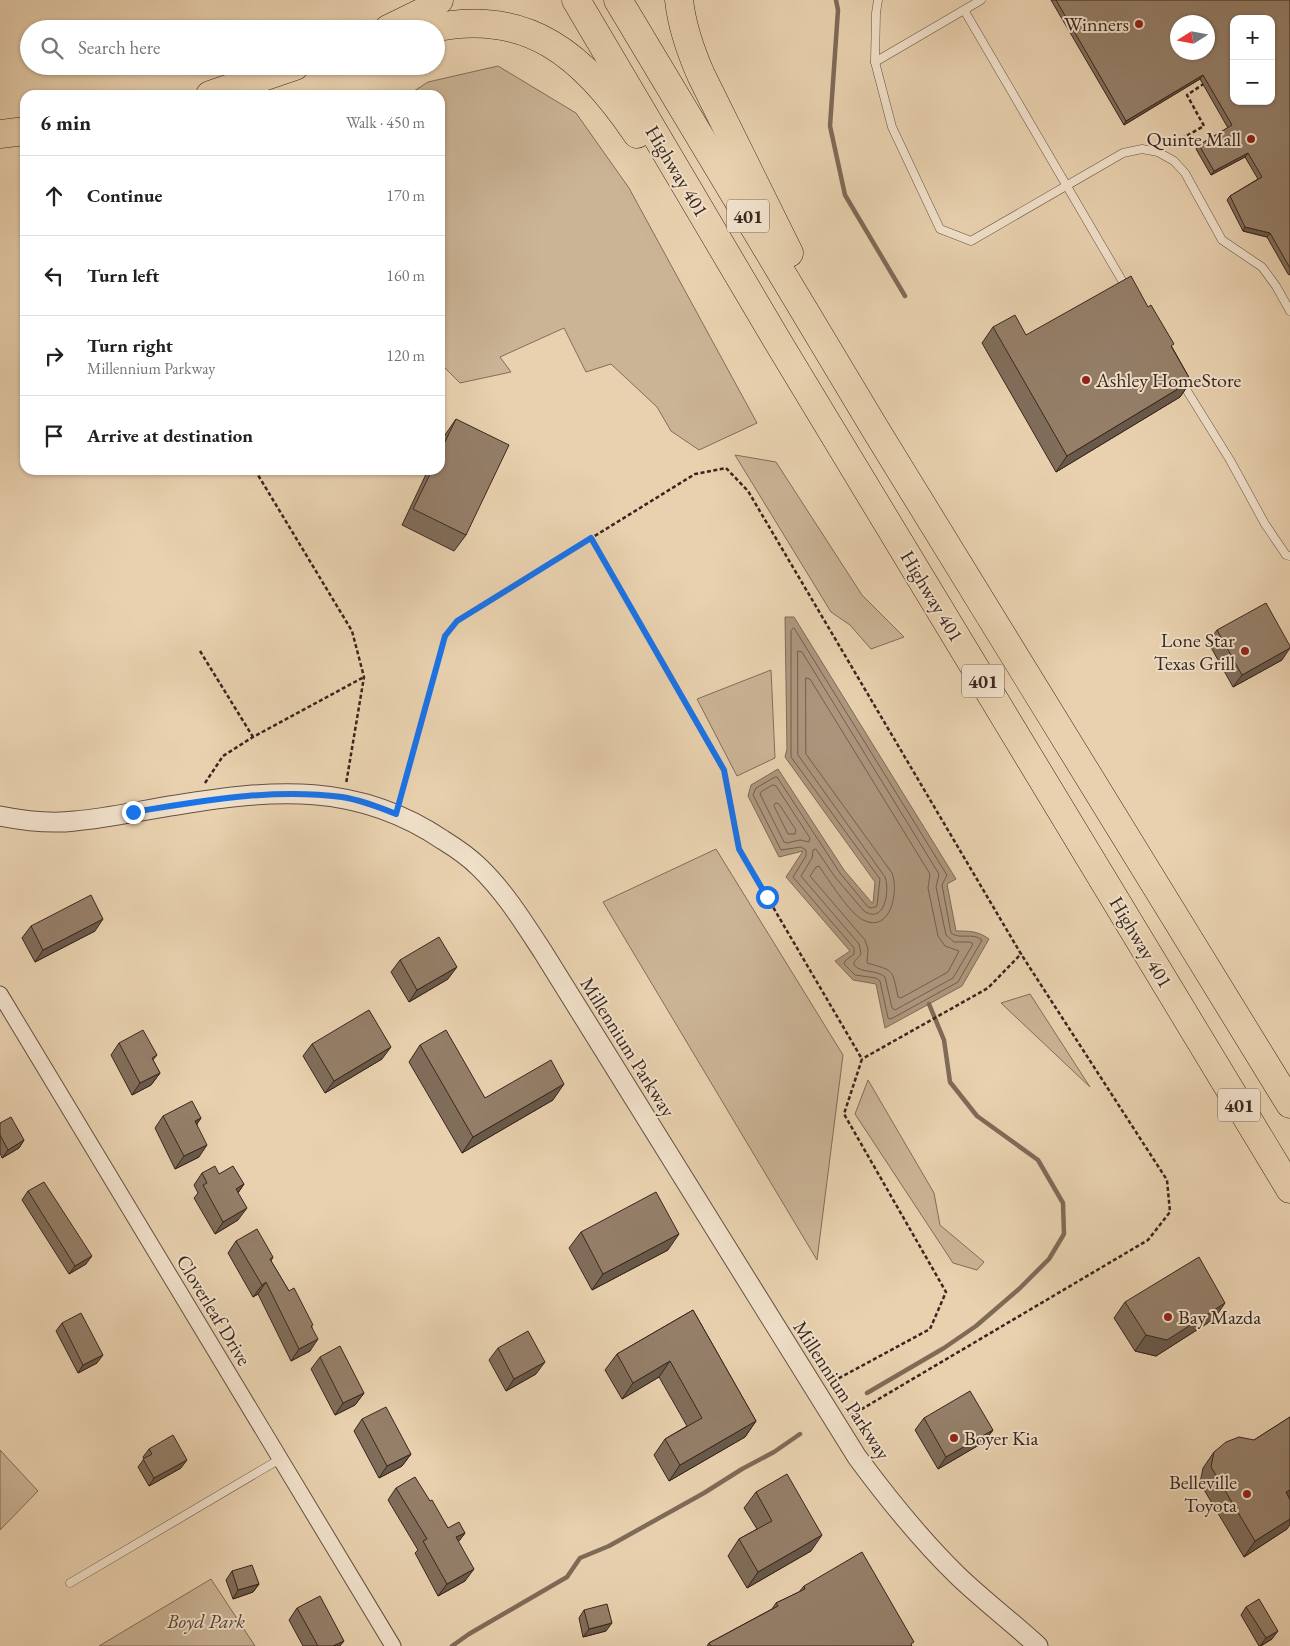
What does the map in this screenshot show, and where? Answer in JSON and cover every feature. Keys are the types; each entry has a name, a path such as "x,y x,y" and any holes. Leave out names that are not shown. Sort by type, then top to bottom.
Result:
{"highway":[{"path":"406,20 425,11 439,0"},
{"name":"Highway 401","path":"576,0 778,342 1290,1189"},
{"name":"Highway 401","path":"618,0 877,432 1290,1104"},
{"path":"679,0 681,18 688,45 701,75 877,432"},
{"path":"445,27 470,23 511,28 545,40 567,54 599,83 626,118 778,342"},
{"path":"225,90 269,75"},
{"path":"0,134 20,132"}],"street":[{"name":"Millennium Parkway","path":"0,816 24,820 75,821 192,802 256,794 284,793 343,797 373,805 410,819 464,854 489,878 512,906 543,952 857,1457 907,1523 959,1577 1038,1646"},
{"name":"Cloverleaf Drive","path":"0,994 393,1646"}],"lane":[{"path":"878,0 875,62 892,127 940,229 971,241 1123,153 1142,149 1158,152 1174,160 1185,173 1222,240 1262,267 1290,310"},
{"path":"875,62 981,0"},
{"path":"964,10 1131,295"},
{"path":"1176,372 1225,452 1265,524 1286,556 1290,556"},
{"path":"70,1583 280,1459"}],"path":[{"path":"1158,152 1204,126 1187,94 1211,80"},
{"path":"396,814 445,636 457,621 695,474 726,468 748,491 1021,954 1166,1180 1170,1212 1148,1240 836,1425"},
{"path":"257,475 352,631 364,677 343,797"},
{"path":"591,538 724,770 739,849 862,1059"},
{"path":"200,651 252,737"},
{"path":"192,802 224,756 252,737 364,677"},
{"path":"816,1391 930,1329 946,1292 844,1114 862,1059 988,988 1021,954"}],"green space":[{"path":"498,66 576,113 629,188 757,423 699,450 671,431 657,407 611,364 586,372 564,328 500,357 511,372 460,383 445,368 445,90 416,90 428,82"},
{"path":"735,455 776,462 862,595 904,637 871,649 850,625 831,612"},
{"path":"771,670 775,758 737,776 697,699"},
{"path":"716,849 843,1055 817,1260 603,902"},
{"path":"1030,994 1090,1087 1001,1003"},
{"path":"868,1080 934,1193 940,1225 984,1262 977,1270 953,1263 855,1114"},
{"path":"0,1450 38,1491 0,1530"},
{"name":"Boyd Park","path":"211,1579 255,1646 99,1646"}],"water":[{"path":"785,617 794,617 956,879 947,884 956,931 974,932 989,939 962,986 885,1028 876,984 853,980 835,961 850,951 786,877 803,851 779,857 748,796 751,785 778,769 844,870 873,903 875,882 785,757 787,749"}],"building":[{"name":"Quinte Mall","path":"1056,0 1290,0 1290,268 1270,233 1245,227 1230,196 1262,177 1248,153 1214,171 1199,145 1232,125 1203,75 1126,121"},
{"name":"Ashley HomeStore","path":"1131,276 1148,307 1151,305 1174,344 1171,346 1191,381 1067,456 993,327 1015,315 1026,335"},
{"path":"456,419 509,445 466,535 413,509 430,475 445,475 445,442"},
{"name":"Lone Star Texas Grill","path":"1266,603 1290,648 1242,675 1217,630"},
{"path":"91,895 103,919 43,950 31,926"},
{"path":"439,937 457,967 417,990 400,960"},
{"path":"369,1010 391,1047 334,1081 312,1044"},
{"path":"143,1030 157,1055 152,1058 160,1073 140,1083 119,1043"},
{"path":"446,1030 485,1098 551,1060 564,1084 473,1137 420,1045"},
{"path":"192,1101 201,1118 195,1121 207,1145 184,1156 163,1116"},
{"path":"11,1117 24,1140 8,1150 0,1135 0,1123"},
{"path":"215,1166 219,1174 233,1166 244,1184 236,1189 247,1208 223,1222 203,1185 207,1183 202,1173"},
{"path":"44,1182 92,1256 75,1266 28,1191"},
{"path":"656,1192 679,1234 603,1274 581,1232"},
{"path":"257,1229 273,1257 270,1259 289,1291 294,1288 318,1339 299,1349 266,1282 262,1285 236,1241"},
{"path":"1199,1257 1225,1303 1167,1340 1146,1335 1125,1302"},
{"path":"693,1310 756,1421 680,1465 665,1439 702,1418 670,1361 633,1383 617,1354"},
{"path":"81,1313 103,1355 83,1365 62,1323"},
{"path":"528,1331 545,1362 514,1379 498,1348"},
{"path":"340,1346 364,1393 343,1403 320,1357"},
{"path":"970,1391 993,1430 946,1457 924,1418"},
{"path":"386,1407 411,1454 387,1466 362,1419"},
{"name":"Belleville Toyota","path":"1290,1417 1290,1490 1286,1492 1290,1500 1290,1519 1255,1541 1211,1467 1214,1452 1226,1442 1239,1437 1254,1440"},
{"path":"173,1435 187,1460 154,1478 143,1459 152,1454 149,1449"},
{"path":"787,1474 822,1535 758,1572 739,1539 772,1521 756,1492"},
{"path":"415,1477 430,1501 432,1500 448,1528 459,1522 465,1533 456,1537 474,1569 447,1584 423,1541 427,1539 396,1488"},
{"path":"862,1552 914,1642 911,1644 912,1646 711,1646 709,1643 778,1606 776,1603 805,1589 804,1586"},
{"path":"252,1565 259,1584 238,1590 232,1571"},
{"path":"320,1596 344,1641 333,1646 318,1646 297,1608"},
{"path":"1259,1599 1278,1631 1266,1638 1246,1607"},
{"path":"607,1604 612,1623 589,1629 584,1610"}],"waterway":[{"path":"836,0 838,10 830,126 845,195 905,296"},
{"path":"867,1393 944,1348 976,1326 1019,1289 1049,1259 1064,1234 1063,1203 1038,1160 977,1116 950,1082 944,1040 929,1004"},
{"path":"452,1646 469,1634 567,1577 580,1558 609,1546 704,1493 742,1469 774,1452 800,1434"}],"place":[{"name":"Winners","path":"1139,24"},
{"name":"Quinte Mall","path":"1251,139"},
{"name":"Ashley HomeStore","path":"1086,380"},
{"name":"Lone Star Texas Grill","path":"1245,651"},
{"name":"Bay Mazda","path":"1168,1317"},
{"name":"Boyer Kia","path":"954,1438"},
{"name":"Belleville Toyota","path":"1247,1494"}],"route":[{"path":"133,812 229,797 284,793 343,797 373,805 396,814 445,636 457,621 591,538 724,770 739,849 767,897"}]}
